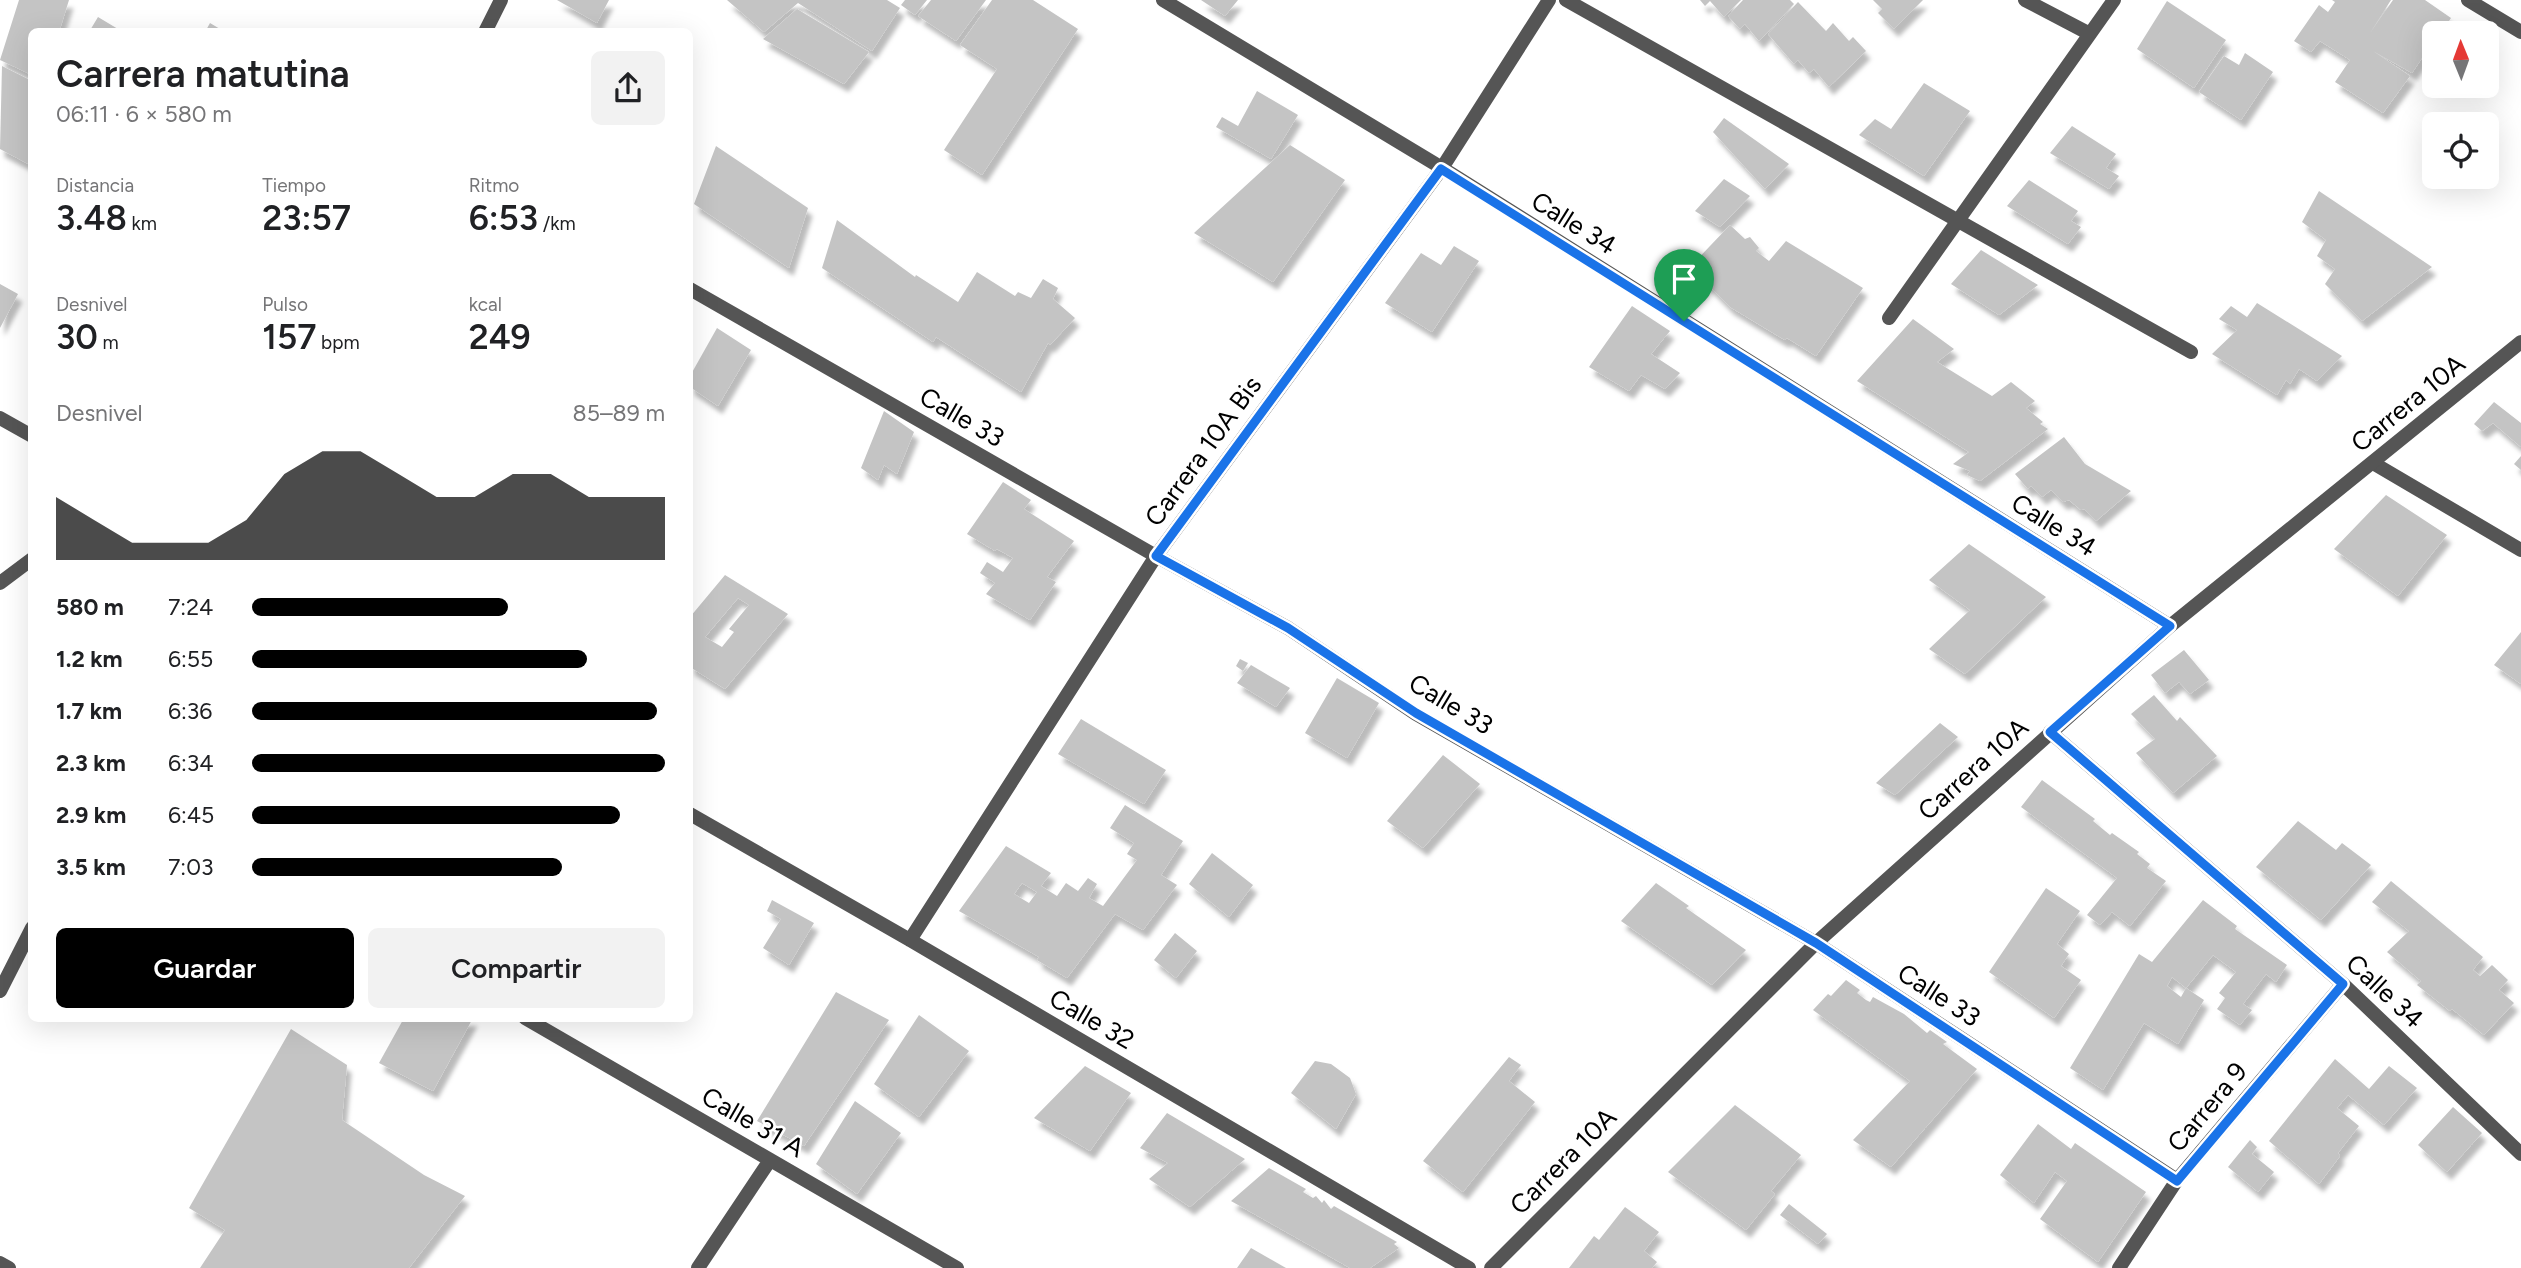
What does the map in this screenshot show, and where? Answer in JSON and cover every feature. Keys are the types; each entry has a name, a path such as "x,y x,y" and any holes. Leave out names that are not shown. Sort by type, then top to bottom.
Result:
{"street":[{"path":"487,28 501,0"},
{"name":"Calle 34","path":"1163,0 1441,169 2170,626"},
{"name":"Carrera 10A Bis","path":"909,940 1156,556 1441,169 1549,0"},
{"path":"1566,0 2191,352"},
{"path":"2025,0 2090,34"},
{"path":"1889,318 2114,0"},
{"path":"2469,0 2521,32"},
{"name":"Calle 33","path":"693,291 1156,556 1288,628 1416,713 1816,943 2177,1181"},
{"name":"Carrera 10A","path":"1491,1268 1816,943 2050,732 2170,626 2521,342"},
{"path":"0,418 28,434"},
{"path":"2373,463 2521,550"},
{"path":"0,583 28,562"},
{"name":"Calle 34","path":"2050,732 2343,984 2521,1154"},
{"name":"Calle 32","path":"693,816 1469,1268"},
{"path":"0,991 28,936"},
{"name":"Carrera 9","path":"2119,1268 2177,1181 2343,984"},
{"name":"Calle 31 A","path":"532,1022 957,1268"},
{"path":"698,1268 770,1160"},
{"path":"0,1263 9,1268"}],"building":[{"path":"19,0 69,0 60,28 28,28 28,73 0,60"},
{"path":"557,0 609,0 597,23"},
{"path":"727,0 887,0 900,8 872,51 798,3 764,32"},
{"path":"905,0 927,0 915,15 901,5"},
{"path":"931,0 986,0 956,41 918,16"},
{"path":"992,0 1033,0 1078,29 982,175 944,150 997,69 960,45"},
{"path":"1201,0 1238,0 1225,16"},
{"path":"1700,0 1741,0 1724,17 1710,1 1705,6"},
{"path":"1743,0 1790,0 1794,4 1759,41 1745,24 1740,29 1728,16"},
{"path":"1873,0 1923,0 1894,29 1878,13 1882,9"},
{"path":"2332,0 2391,0 2370,33 2393,0 2425,0 2451,18 2449,21 2422,21 2422,58 2412,73 2373,51 2410,76 2383,113 2335,82 2350,60 2320,41 2311,52 2294,41 2319,5 2328,12 2335,2"},
{"path":"2167,1 2226,40 2194,88 2137,49"},
{"path":"1798,2 1826,31 1833,23 1849,41 1853,37 1866,51 1829,87 1814,69 1809,73 1798,60 1794,64 1768,34"},
{"path":"797,9 869,52 844,84 763,39"},
{"path":"98,17 116,28 91,28"},
{"path":"2245,53 2273,72 2241,120 2199,92 2224,56 2239,65"},
{"path":"2,66 28,79 28,164 0,149"},
{"path":"1924,83 1970,111 1924,176 1859,135 1875,119 1891,129"},
{"path":"1257,91 1298,115 1271,159 1216,127 1222,117 1238,126"},
{"path":"1724,118 1789,164 1765,189 1713,132"},
{"path":"2072,126 2116,154 2106,168 2119,176 2109,189 2050,153"},
{"path":"1290,145 1345,180 1273,282 1194,233"},
{"path":"716,146 808,208 789,268 694,204"},
{"path":"1724,179 1750,196 1720,227 1695,211"},
{"path":"2029,180 2078,211 2071,221 2081,227 2068,244 2007,206"},
{"path":"2319,191 2432,267 2362,321 2325,284 2335,269 2317,256 2326,240 2302,222"},
{"path":"837,220 915,277 916,275 958,302 977,272 1015,296 1018,292 1031,298 1043,279 1058,288 1053,299 1075,318 1050,345 1048,343 1021,392 936,337 933,342 822,268"},
{"path":"1730,225 1745,239 1750,237 1759,248 1756,251 1769,261 1786,241 1863,288 1816,356 1730,307 1690,267"},
{"path":"1454,246 1479,261 1432,332 1385,303 1421,253 1441,265"},
{"path":"1981,250 2038,285 1999,315 1951,284"},
{"path":"0,284 18,294 0,328"},
{"path":"2257,303 2342,356 2317,381 2299,369 2290,384 2286,380 2277,395 2212,354 2237,330 2219,319 2231,306 2247,317"},
{"path":"1632,306 1670,331 1651,354 1680,373 1665,389 1641,375 1629,391 1589,367"},
{"path":"1913,319 1954,349 1937,362 1992,396 2011,382 2035,401 2026,408 2048,429 1980,481 1967,475 1970,471 1953,464 1969,452 1857,381"},
{"path":"717,328 751,350 718,406 693,389 693,371"},
{"path":"2494,402 2521,423 2521,447 2493,423 2482,431 2474,424"},
{"path":"884,411 914,432 897,474 884,465 878,480 861,468"},
{"path":"2064,437 2085,464 2131,491 2096,521 2084,509 2081,510 2069,500 2063,502 2051,490 2042,497 2031,486 2028,489 2015,474"},
{"path":"2521,456 2521,470 2514,464"},
{"path":"1003,482 1031,500 1024,509 1074,541 1047,577 1056,582 1030,620 986,594 995,583 980,573 987,562 1003,572 1013,558 997,549 995,551 967,534"},
{"path":"2386,495 2447,535 2398,596 2334,549"},
{"path":"1969,544 2046,597 1965,674 1929,649 1970,610 1929,580"},
{"path":"725,575 788,614 725,689 693,669 693,613","holes":["738,598 749,605 729,629 734,632 722,647 705,637"]},
{"path":"2521,632 2521,684 2494,665"},
{"path":"2184,650 2209,680 2190,694 2179,682 2165,693 2151,675"},
{"path":"1240,659 1248,663 1243,671 1236,666"},
{"path":"1251,665 1290,688 1276,707 1237,683"},
{"path":"1337,678 1379,703 1347,758 1305,733"},
{"path":"2154,695 2177,721 2180,717 2217,756 2173,793 2136,753 2155,739 2131,714"},
{"path":"1081,719 1166,770 1144,804 1058,754"},
{"path":"1940,723 1958,737 1895,795 1876,783"},
{"path":"1443,755 1480,784 1423,848 1387,821"},
{"path":"2042,780 2095,819 2093,821 2110,835 2112,833 2139,852 2137,854 2150,864 2147,868 2166,881 2130,926 2112,912 2100,925 2087,915 2117,878 2021,807"},
{"path":"1125,805 1183,841 1161,875 1177,885 1143,930 1115,914 1067,978 1037,960 1039,957 959,911 1006,846 1051,873 1041,886 1057,896 1066,883 1078,891 1088,878 1097,884 1089,898 1103,906 1137,860 1127,854 1134,843 1110,828","holes":["1022,883 1037,892 1029,903 1014,894"]},
{"path":"2298,821 2336,850 2342,843 2371,865 2321,920 2256,867"},
{"path":"1212,853 1253,885 1229,917 1189,884"},
{"path":"2391,881 2483,957 2473,970 2480,976 2492,965 2508,980 2499,990 2514,1003 2484,1035 2417,985 2421,981 2387,952 2409,931 2372,902"},
{"path":"1656,883 1689,906 1686,908 1746,950 1712,985 1621,921"},
{"path":"2046,888 2080,911 2057,944 2069,954 2061,966 2081,980 2054,1018 1989,972"},
{"path":"772,900 814,923 789,965 763,948 781,919 767,911"},
{"path":"2203,900 2237,926 2235,929 2287,965 2276,982 2266,974 2243,1004 2252,1010 2240,1025 2217,1009 2225,998 2219,993 2236,972 2213,955 2186,988 2204,1000 2178,1044 2144,1023 2103,1090 2070,1068 2139,954 2152,962","holes":["2172,977 2186,988 2181,997 2167,986"]},
{"path":"1175,933 1197,951 1176,978 1154,960"},
{"path":"1846,980 1860,990 1857,993 1866,1000 1870,1002 1873,997 1904,1014 1927,1033 1930,1030 1947,1042 1943,1044 1977,1069 1891,1167 1853,1140 1910,1081 1813,1010"},
{"path":"836,992 889,1020 804,1146 757,1121"},
{"path":"919,1015 969,1051 919,1117 874,1084"},
{"path":"402,1022 471,1022 433,1091 379,1063"},
{"path":"291,1029 347,1065 342,1120 424,1175 465,1196 409,1268 200,1268 225,1230 189,1208"},
{"path":"1509,1057 1521,1065 1509,1081 1535,1102 1463,1192 1423,1161"},
{"path":"2335,1059 2369,1089 2389,1066 2417,1088 2384,1125 2348,1095 2337,1108 2359,1126 2319,1184 2269,1141"},
{"path":"1315,1061 1331,1064 1350,1078 1356,1094 1336,1129 1291,1093"},
{"path":"1085,1066 1131,1093 1090,1151 1034,1118"},
{"path":"855,1101 901,1133 857,1194 816,1164"},
{"path":"1735,1105 1801,1155 1771,1191 1775,1194 1746,1230 1668,1172"},
{"path":"2453,1107 2482,1133 2447,1172 2418,1145"},
{"path":"1167,1113 1245,1159 1190,1207 1149,1179 1168,1163 1140,1148"},
{"path":"2038,1124 2071,1149 2075,1143 2146,1192 2098,1262 2040,1219 2067,1181 2055,1172 2034,1203 2000,1175"},
{"path":"2250,1140 2257,1147 2252,1154 2274,1172 2258,1192 2228,1167"},
{"path":"1269,1168 1306,1189 1303,1192 1313,1198 1316,1196 1322,1203 1324,1200 1331,1209 1334,1206 1397,1242 1394,1244 1399,1248 1370,1268 1350,1268 1231,1201"},
{"path":"1789,1204 1827,1234 1818,1244 1780,1215"},
{"path":"1625,1207 1659,1232 1644,1251 1657,1262 1652,1268 1569,1268 1594,1236 1599,1240"},
{"path":"1251,1248 1286,1268 1237,1268"}],"route":[{"path":"1441,169 1684,321 2170,626 2050,732 2343,984 2177,1181 1816,943 1416,713 1288,628 1156,556 1441,169"}]}
